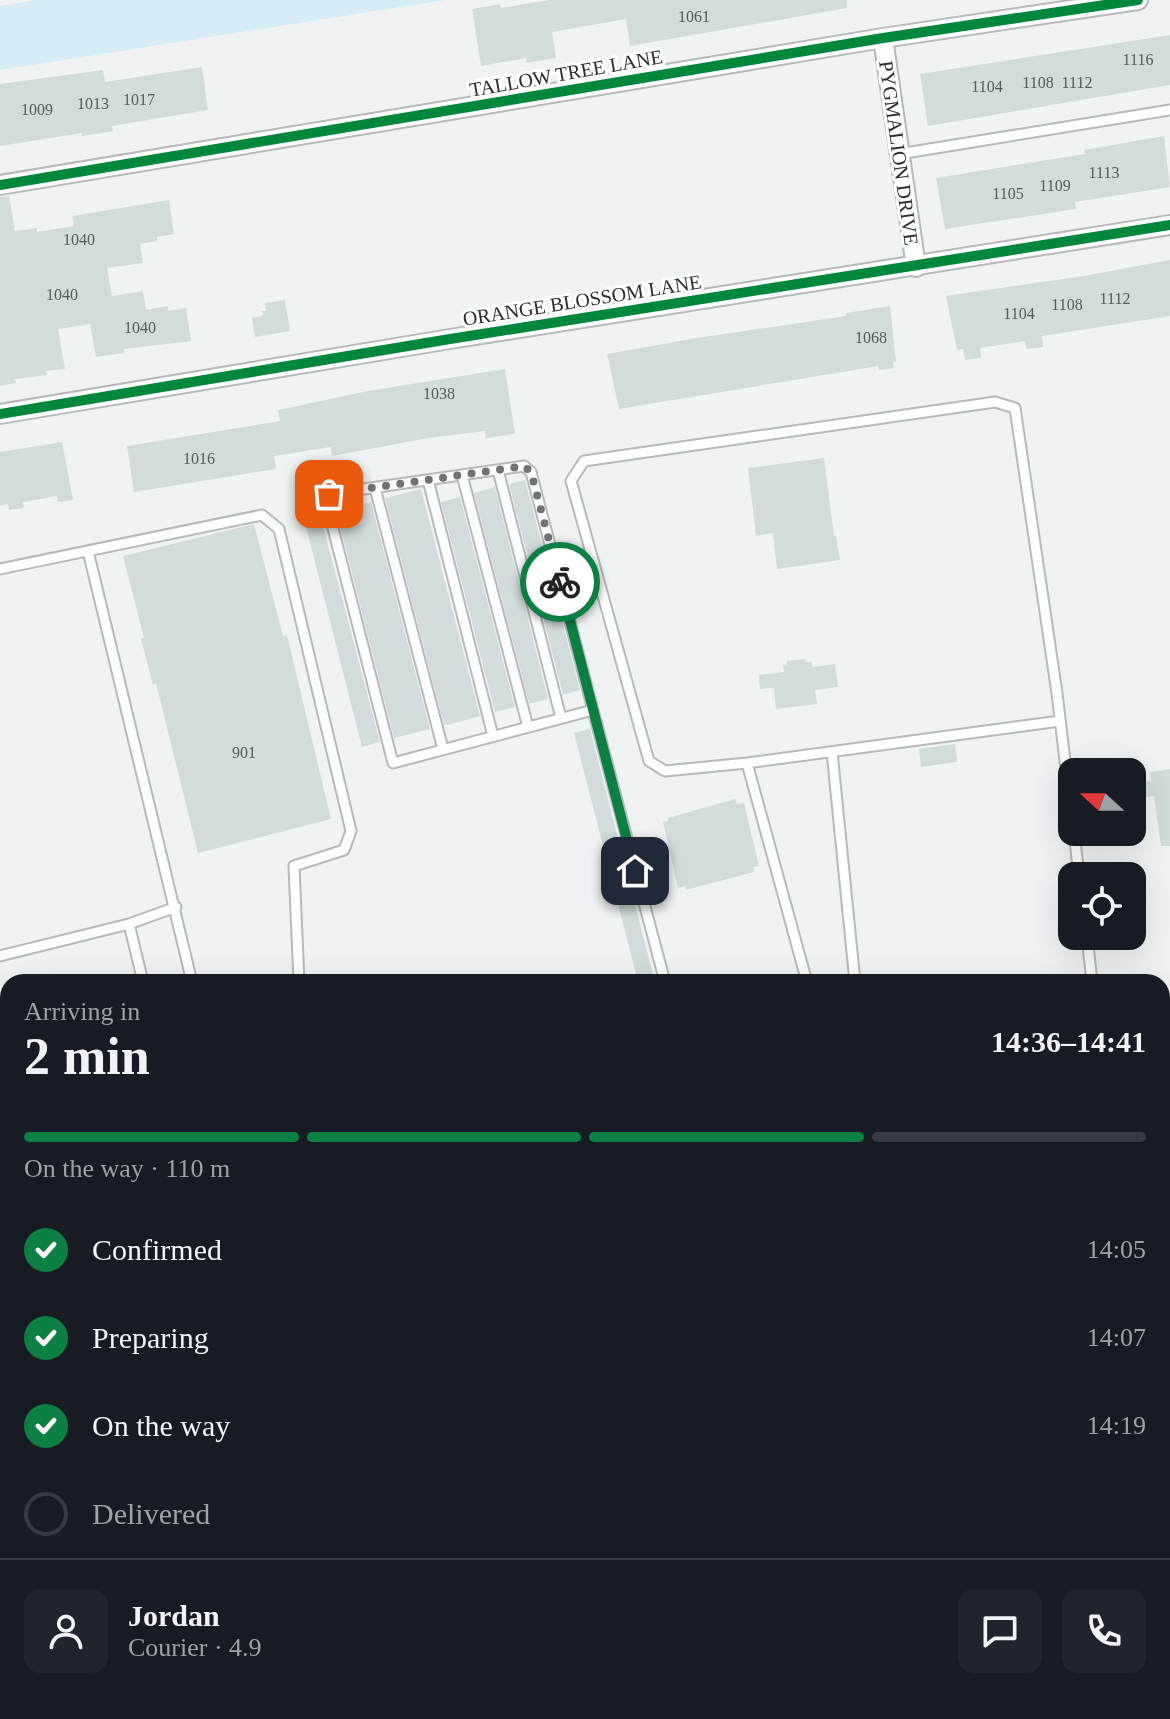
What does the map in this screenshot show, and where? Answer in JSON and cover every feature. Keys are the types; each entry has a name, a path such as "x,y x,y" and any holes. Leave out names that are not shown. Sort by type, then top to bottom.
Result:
{"street":[{"name":"TALLOW TREE LANE","path":"0,185 883,38 1138,0"},
{"name":"PYGMALION DRIVE","path":"883,38 916,267"},
{"name":"ORANGE BLOSSOM LANE","path":"0,414 435,341 1170,225"}],"lane":[{"path":"899,154 1170,110"},
{"path":"1060,721 665,771 649,761 571,481 584,461 995,402 1015,408 1060,721 1064,758"},
{"path":"593,710 393,763 326,501 329,494 524,466 531,472 663,974"},
{"path":"498,470 561,718"},
{"path":"462,475 528,727"},
{"path":"428,480 493,736"},
{"path":"375,488 443,749"},
{"path":"0,569 262,515 279,529 351,831 344,850 294,866 299,974"},
{"path":"88,551 190,974"},
{"path":"832,752 854,974"},
{"path":"747,763 805,974"},
{"path":"0,956 129,924 176,907"},
{"path":"129,924 141,974"},
{"path":"1089,950 1091,974"}],"shaded area":[{"path":"36,0 445,0 0,70 0,6"}],"building":[{"path":"550,0 847,0 847,8 630,46 626,19 552,32 556,58 526,63 526,58 481,66 472,9"},
{"path":"1170,35 1170,85 928,126 920,74"},
{"path":"202,67 208,110 112,126 113,131 0,146 0,84 103,70 105,82"},
{"path":"1164,136 1170,187 1075,202 1076,209 945,229 936,178 1085,154 1084,150"},
{"path":"9,196 15,231 37,228 37,232 74,226 72,216 169,200 174,234 140,244 143,263 107,268 112,296 143,291 146,310 168,306 168,311 186,308 191,341 124,349 124,353 96,357 90,324 58,329 65,369 15,379 16,383 0,386 0,197"},
{"path":"1170,260 1170,316 1042,336 1043,347 1026,349 1025,341 980,348 981,358 965,360 963,349 957,350 946,296"},
{"path":"285,300 290,331 255,337 252,318 263,316 265,303"},
{"path":"890,306 894,368 879,370 878,366 619,409 607,354 846,316 846,313"},
{"path":"505,369 515,434 486,438 485,431 332,456 331,447 274,456 276,469 134,492 127,446 280,421 278,410 368,391"},
{"path":"62,442 73,500 58,502 57,496 23,502 24,508 9,510 8,504 0,506 0,452"},
{"path":"824,458 840,560 777,569 773,533 756,536 748,468"},
{"path":"525,480 580,690 563,695 509,484"},
{"path":"495,487 548,699 532,703 529,703 474,493"},
{"path":"421,489 480,716 447,725 444,725 385,498"},
{"path":"460,497 515,707 495,712 441,502"},
{"path":"371,502 430,729 394,738 336,511"},
{"path":"318,507 380,742 362,747 302,511"},
{"path":"254,524 283,636 287,635 331,819 198,853 156,683 153,685 141,639 144,638 123,556"},
{"path":"805,659 812,662 812,667 835,664 838,687 815,690 817,704 776,709 774,688 760,689 759,675 784,672 783,665 787,661"},
{"path":"590,729 653,974 636,974 574,733"},
{"path":"955,744 957,762 921,767 919,749"},
{"path":"1170,769 1170,846 1161,846 1154,796 1146,797 1146,782 1151,781 1150,772"},
{"path":"735,799 737,804 744,803 759,866 753,867 754,872 686,890 685,886 678,888 663,822"}],"cycle path":[{"path":"0,185 883,38 1138,0"},
{"path":"0,414 1170,225"}],"way so far":[{"path":"329,494 524,466 531,472 560,582"}],"route":[{"path":"560,582 635,871"}]}
